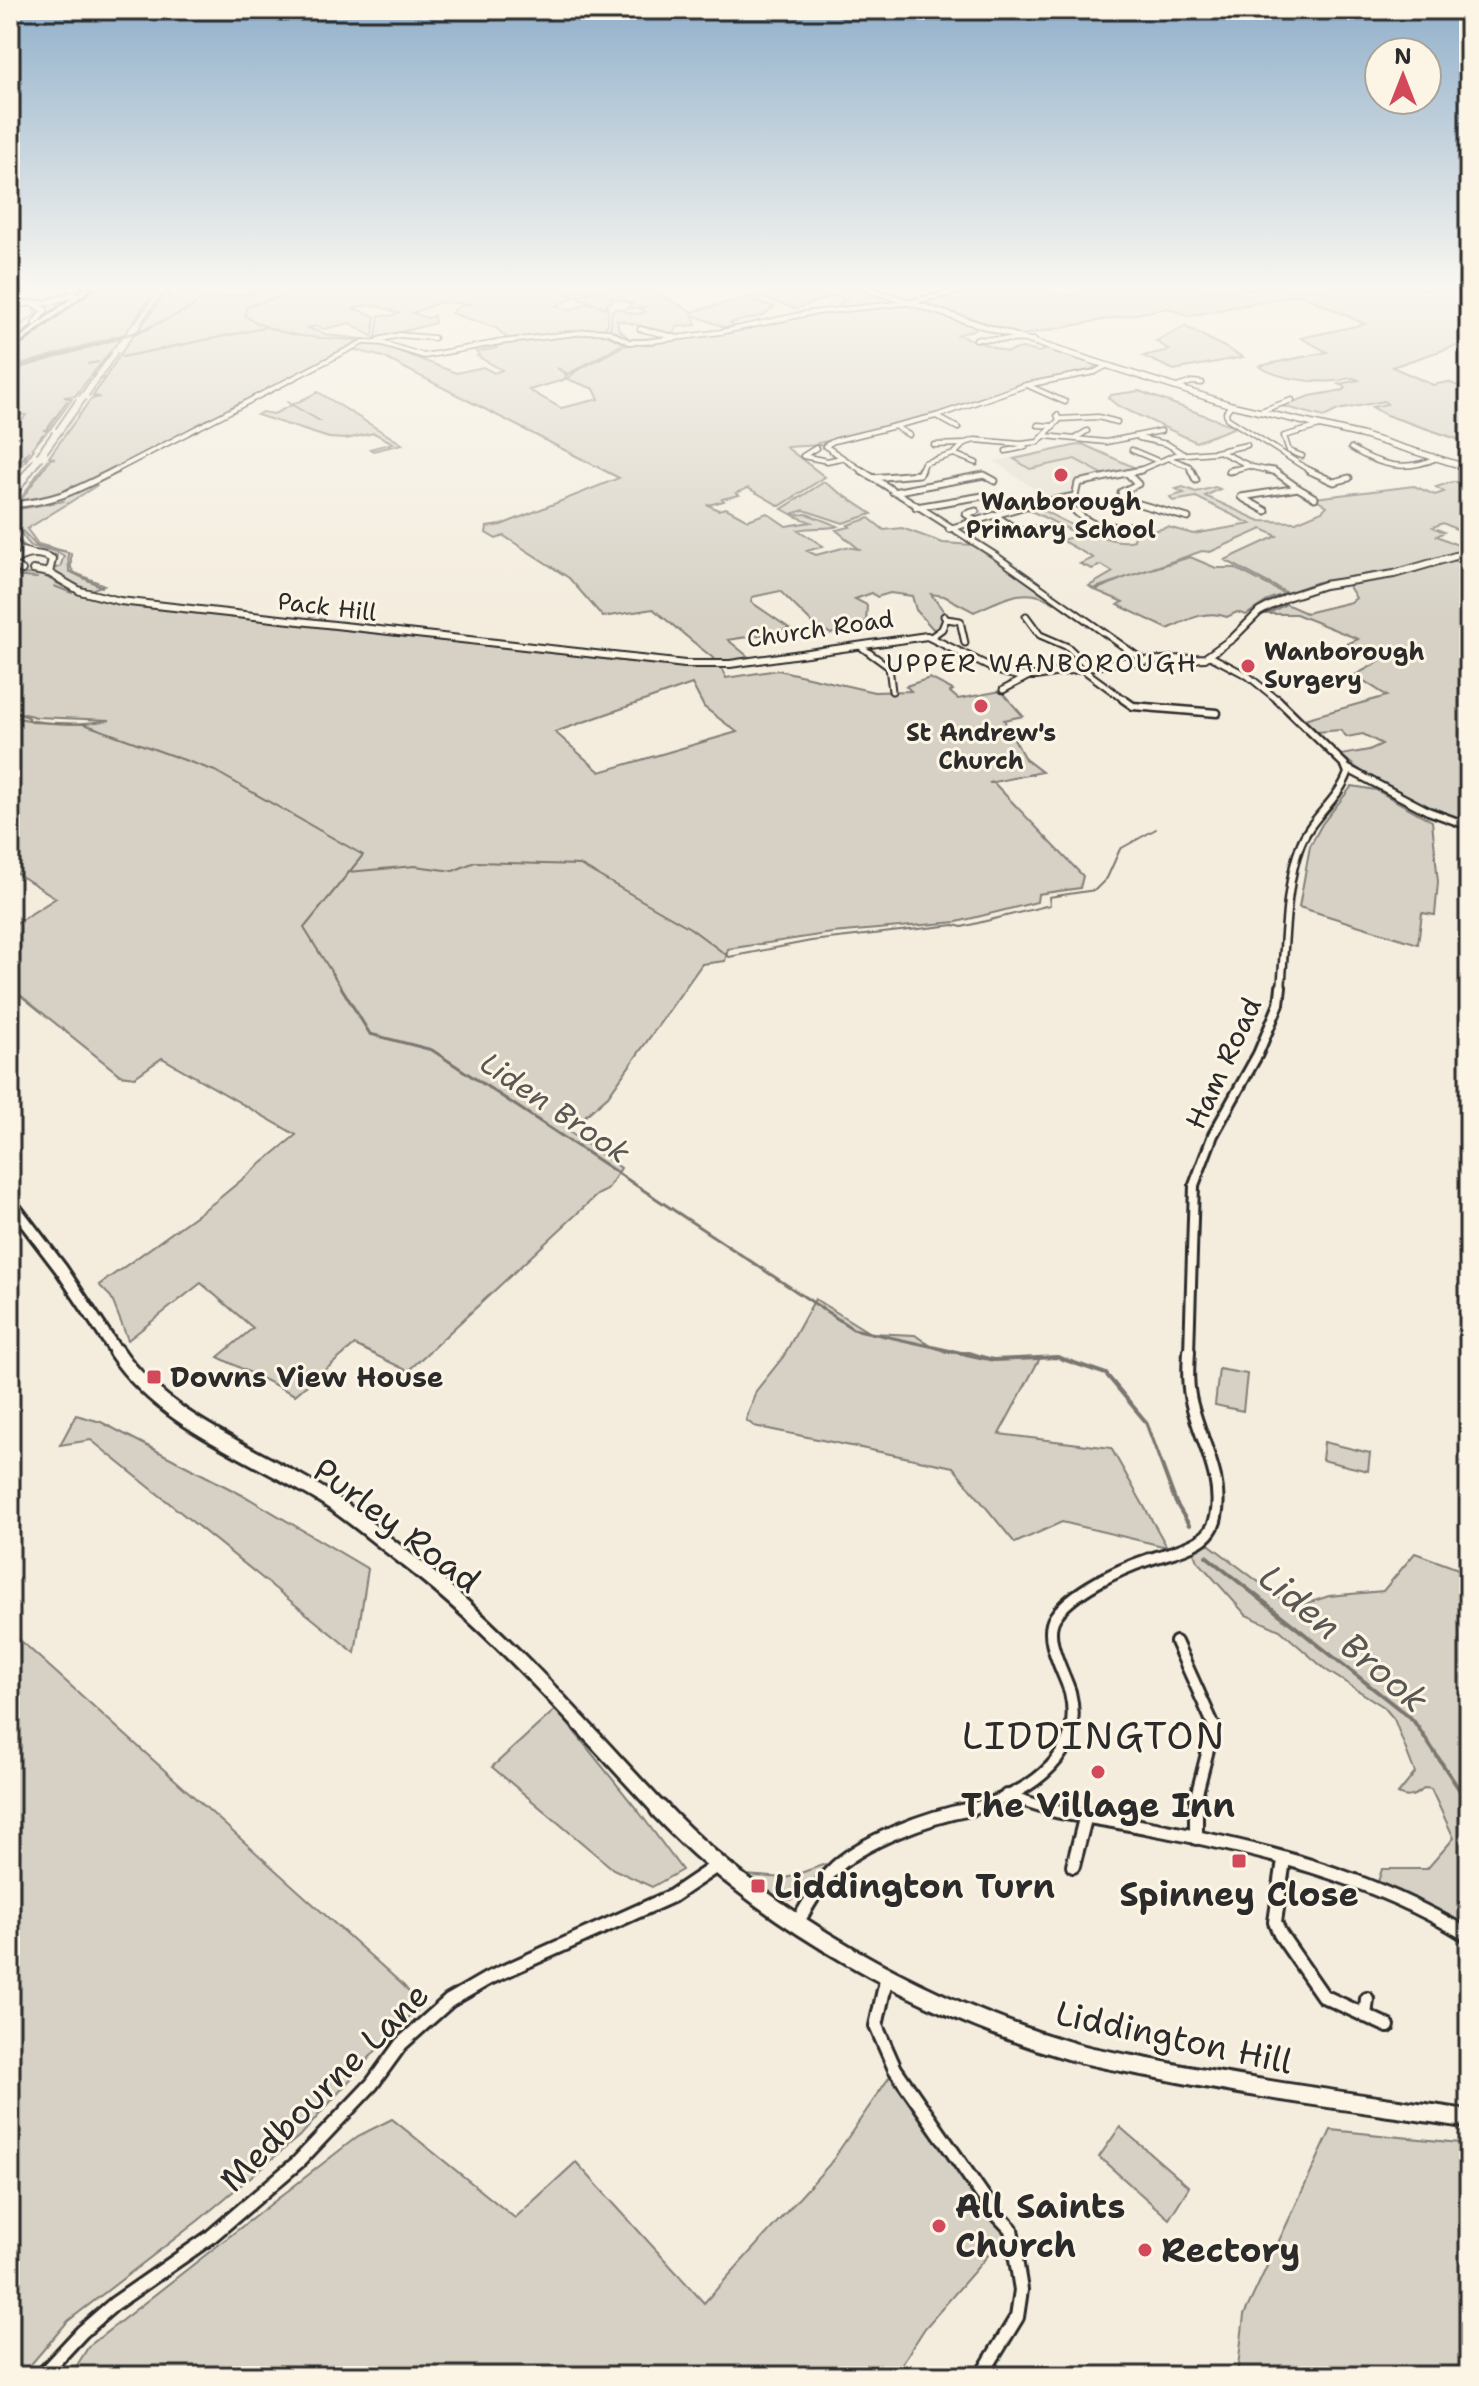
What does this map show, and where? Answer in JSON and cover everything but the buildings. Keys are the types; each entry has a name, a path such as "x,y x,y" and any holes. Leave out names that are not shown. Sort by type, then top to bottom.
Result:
{"main road":[{"name":"Purley Road","path":"10,1202 61,1269 125,1365 159,1400 216,1437 324,1497 405,1558 521,1661 654,1805 720,1864"},
{"name":"Liddington Hill","path":"720,1864 760,1898 797,1923 887,1976 958,2010 1090,2056 1288,2093 1469,2119"}],"street":[{"path":"10,505 47,502 65,496 249,400"},
{"path":"981,400 936,416 825,445 949,529 993,554 1144,661"},
{"path":"1061,400 1065,402"},
{"path":"1217,400 1469,468"},
{"path":"1258,412 1291,400"},
{"path":"1259,404 1268,407"},
{"path":"1231,405 1225,413 1227,418 1299,466 1331,481 1349,478"},
{"path":"934,445 964,444 983,439 1026,444 1040,441 1058,417 1101,414 1117,422"},
{"path":"936,416 958,426"},
{"path":"1038,425 1052,426"},
{"path":"1302,456 1285,446 1288,442 1286,435 1320,426"},
{"path":"896,427 909,435"},
{"path":"1077,437 1087,431"},
{"path":"1045,436 1103,442 1139,438 1161,431"},
{"path":"1003,441 1016,434"},
{"path":"1139,438 1167,444 1183,454"},
{"path":"872,478 923,474 924,463 954,454 964,444"},
{"path":"1006,451 1026,447 1026,444"},
{"path":"949,529 1025,506 1064,500 1075,496 1078,483 1128,474 1166,457 1220,452 1242,445"},
{"path":"816,448 803,456 827,461"},
{"path":"1351,448 1376,462 1395,468 1416,468 1437,458"},
{"path":"1133,452 1158,461"},
{"path":"1220,452 1249,466 1270,470 1315,498"},
{"path":"954,454 976,463"},
{"path":"1166,457 1189,466 1196,480"},
{"path":"817,466 841,458"},
{"path":"1229,471 1249,466"},
{"path":"885,476 886,468"},
{"path":"1121,498 1122,491 1138,482 1128,474"},
{"path":"893,492 984,475 995,481"},
{"path":"1266,511 1238,498 1298,488"},
{"path":"916,507 983,496"},
{"path":"1110,497 1188,518"},
{"path":"1064,500 1086,523 1126,528"},
{"path":"1178,514 1192,510"},
{"path":"976,511 966,514 977,522"},
{"path":"996,516 1019,531"},
{"path":"1013,536 1019,531 1051,528"},
{"path":"10,536 20,550 51,557 49,573"},
{"path":"12,565 20,550"},
{"path":"1469,552 1404,572 1333,583 1291,596 1259,612 1210,656 1244,674 1280,702 1348,769 1428,811 1469,826"},
{"path":"12,565 36,554"},
{"path":"12,565 22,570 33,570 50,564"},
{"name":"Pack Hill","path":"33,570 49,573 74,589 120,601 608,657"},
{"path":"1026,616 1040,635 1071,650 1085,667 1133,706 1217,713"},
{"path":"931,637 942,629 945,618 960,621 965,643"},
{"name":"Church Road","path":"608,657 724,665 931,637 998,671 1029,676 1085,667 1210,656"},
{"path":"860,646 889,667 892,691"},
{"name":"Church Road","path":"1003,690 1029,676"},
{"name":"Ham Road","path":"1006,1795 1044,1773 1072,1734 1070,1697 1051,1637 1050,1628 1056,1615 1122,1571 1200,1540 1213,1528 1216,1482 1190,1404 1188,1385 1194,1185 1213,1135 1258,1054 1279,1004 1294,869 1300,845 1314,821 1344,784 1348,769"},
{"path":"1176,1642 1214,1726 1196,1797 1196,1838"},
{"path":"797,1923 830,1873 847,1859 945,1815 981,1806 1006,1795 1284,1860 1396,1896 1425,1909 1469,1936"},
{"path":"1073,1866 1086,1815"},
{"path":"1284,1860 1276,1929 1323,1996 1388,2026"},
{"name":"Medbourne Lane","path":"41,2376 82,2332 114,2304 209,2238 298,2162 372,2084 401,2044 449,2001 487,1979 658,1903 720,1864"},
{"path":"887,1976 876,2026 895,2069 992,2209 1011,2229 1021,2290 1017,2317 981,2376"},
{"path":"1365,2016 1367,1999"}],"shaded area":[{"path":"10,400 71,400 50,429 43,430 48,431 28,457 18,459 27,459 10,482 10,422 22,420 26,415 10,414"},
{"path":"90,400 245,400 65,494 18,503 47,460 55,458 49,457"},
{"path":"301,400 331,400 402,444 373,451 370,449 393,443 374,433 346,439 329,438 257,415 262,412 274,414"},
{"path":"468,400 547,400 561,408 593,400 979,400 936,416 818,443 822,445 786,447 825,477 780,506 748,488 736,493 739,495 708,505 718,510 726,508 748,520 767,513 786,526 811,522 792,515 807,514 838,526 798,530 823,546 807,551 816,555 846,547 859,549 836,530 869,518 884,530 902,528 943,543 974,545 1059,601 1054,603 1044,597 1024,594 974,612 944,596 931,594 945,613 940,628 933,629 916,610 912,596 890,593 877,597 872,593 855,599 867,605 866,622 831,634 811,622 780,591 752,597 751,602 789,628 728,640 750,658 719,663 653,609 603,617 569,578 504,536 496,539 486,533 487,527 501,525 619,478"},
{"path":"1111,400 1164,400 1236,427 1196,442"},
{"path":"1298,400 1469,400 1469,443 1386,415 1372,407 1387,404 1384,401 1338,410 1324,417 1282,406"},
{"path":"1082,444 1138,469 1106,476 1075,459 1030,469 1014,459"},
{"name":"Wanborough Primary School","path":"1059,449 1106,476 1072,483 1071,496 1040,502 1031,496 1040,493 994,461"},
{"path":"824,482 872,514 843,523 804,510 791,514 782,509"},
{"path":"1452,482 1469,482 1469,535 1443,523 1433,527 1444,532 1437,536 1469,550 1387,574 1322,581 1287,593 1225,560 1277,536 1262,529 1210,552 1202,551 1093,589 1089,586 1113,572 1101,565 1092,569 1080,564 1093,558 1061,540 1080,535 1025,508 1033,505 1098,536 1124,541 1134,540 1135,534 1129,529 1134,526 1153,531 1168,527 1193,534 1251,524 1196,497 1173,501 1170,497 1184,493 1176,489 1183,487 1196,492 1215,487 1220,489 1205,496 1260,521 1296,522 1327,506 1315,498 1414,486 1435,495 1444,492 1436,487"},
{"path":"88,484 96,486 27,529 38,544 71,553 71,568 75,573 104,585 88,591 55,575 52,569 60,567 64,556 31,546 18,528 15,512 16,507 52,502"},
{"path":"1469,556 1469,821 1401,795 1369,777 1341,755 1369,750 1382,744 1363,734 1347,737 1340,730 1318,732 1304,719 1387,696 1355,675 1379,662 1343,646 1358,639 1296,614 1268,614 1286,604 1306,613 1351,602 1356,598 1347,583 1393,578"},
{"path":"1190,557 1216,568 1235,568 1285,594 1272,598 1246,615 1237,612 1227,617 1204,615 1168,629 1118,605 1123,602 1095,590"},
{"path":"39,573 68,589 113,603 641,663 721,667 726,678 778,670 874,692 911,691 906,686 930,678 953,690 950,692 958,699 1001,691 1023,716 1004,720 1025,759 1042,772 989,783 994,783 1083,876 1080,888 1038,894 1037,902 957,922 832,933 728,949 725,961 702,964 608,1096 568,1131 621,1168 607,1190 597,1195 408,1371 355,1345 295,1395 218,1357 253,1328 201,1283 128,1340 111,1297 99,1285 216,1201 296,1135 162,1058 135,1077 120,1075 10,987 10,927 56,898 10,869 10,716 60,724 110,720 36,717 10,710 10,576","holes":["692,684 704,707 737,732 600,772 555,732"]},
{"path":"1352,786 1376,790 1432,821 1438,882 1435,915 1422,913 1418,944 1299,907 1310,846 1322,824"},
{"path":"815,1299 870,1333 915,1335 946,1352 970,1352 994,1360 1040,1358 999,1434 1111,1448 1167,1547 1062,1522 1015,1543 953,1467 754,1426 746,1420 756,1391 783,1357"},
{"path":"1219,1369 1247,1374 1243,1411 1215,1405"},
{"path":"76,1415 101,1422 248,1498 368,1569 355,1653 91,1440 60,1445"},
{"path":"1324,1442 1370,1453 1368,1471 1322,1460"},
{"path":"1206,1542 1293,1608 1329,1596 1383,1591 1415,1553 1469,1573 1469,1933 1377,1885 1382,1869 1427,1869 1454,1838 1431,1789 1425,1788 1409,1797 1398,1794 1415,1773 1394,1719 1384,1707 1326,1670 1280,1630 1246,1615 1196,1559 1194,1552"},
{"path":"10,1631 404,1986 421,2007 393,2031 303,2133 199,2220 68,2321 21,2376 10,2376"},
{"path":"556,1709 682,1870 652,1887 613,1869 492,1767"},
{"path":"825,1864 828,1866 817,1881 798,1898 790,1900 771,1894 744,1875 787,1878"},
{"path":"895,2069 1011,2229 925,2328 894,2376 61,2376 74,2370 89,2346 358,2136 392,2119 515,2218 576,2162 704,2303 829,2165"},
{"path":"1120,2127 1189,2187 1169,2219 1099,2157"},
{"path":"1331,2130 1469,2144 1469,2376 1237,2376 1244,2315"}],"waterway":[{"path":"56,428 75,400"},
{"path":"48,452 86,400"},
{"path":"48,428 67,401"},
{"path":"287,402 320,421"},
{"path":"41,447 52,432"},
{"path":"33,447 43,434"},
{"path":"37,453 40,449"},
{"path":"24,457 29,451"},
{"path":"10,489 32,460"},
{"path":"14,500 42,460"},
{"path":"10,476 22,461"},
{"path":"28,501 21,500 49,461"},
{"path":"59,494 72,486"},
{"path":"64,501 19,509 20,529 37,546 68,552 69,571 102,587"},
{"path":"10,522 16,538 30,551"},
{"path":"10,547 11,555"},
{"path":"41,552 57,555 55,566"},
{"path":"10,576 37,578"},
{"path":"72,583 87,589"},
{"path":"54,586 72,593"},
{"name":"Liden Brook","path":"10,711 28,717 31,722 84,724 215,771 363,855 349,872"},
{"path":"349,872 415,866 453,871 475,862 580,865 690,928 729,957 811,941 954,925 962,927 1050,905 1049,897 1095,890 1107,878 1120,849 1156,829"},
{"name":"Liden Brook","path":"342,989 304,928 349,872"},
{"name":"Liden Brook","path":"341,987 370,1034 432,1050 853,1329 952,1351"},
{"name":"Liden Brook","path":"952,1351 994,1360 1057,1357 1106,1374 1146,1422 1176,1503 1189,1525"},
{"name":"Liden Brook","path":"952,1351 961,1353"},
{"name":"Liden Brook","path":"1206,1556 1413,1720 1469,1804"}],"place":[{"name":"Wanborough Primary School","path":"1061,475"},
{"name":"Wanborough Surgery","path":"1248,666"},
{"name":"St Andrew's Church","path":"981,706"},
{"name":"Downs View House","path":"154,1377"},
{"name":"The Village Inn","path":"1098,1772"},
{"name":"Spinney Close","path":"1239,1861"},
{"name":"Liddington Turn","path":"758,1886"},
{"name":"All Saints Church","path":"939,2226"},
{"name":"Rectory","path":"1145,2250"}],"district":[{"name":"UPPER WANBOROUGH","path":"1042,663"},
{"name":"LIDDINGTON","path":"1094,1736"}]}
